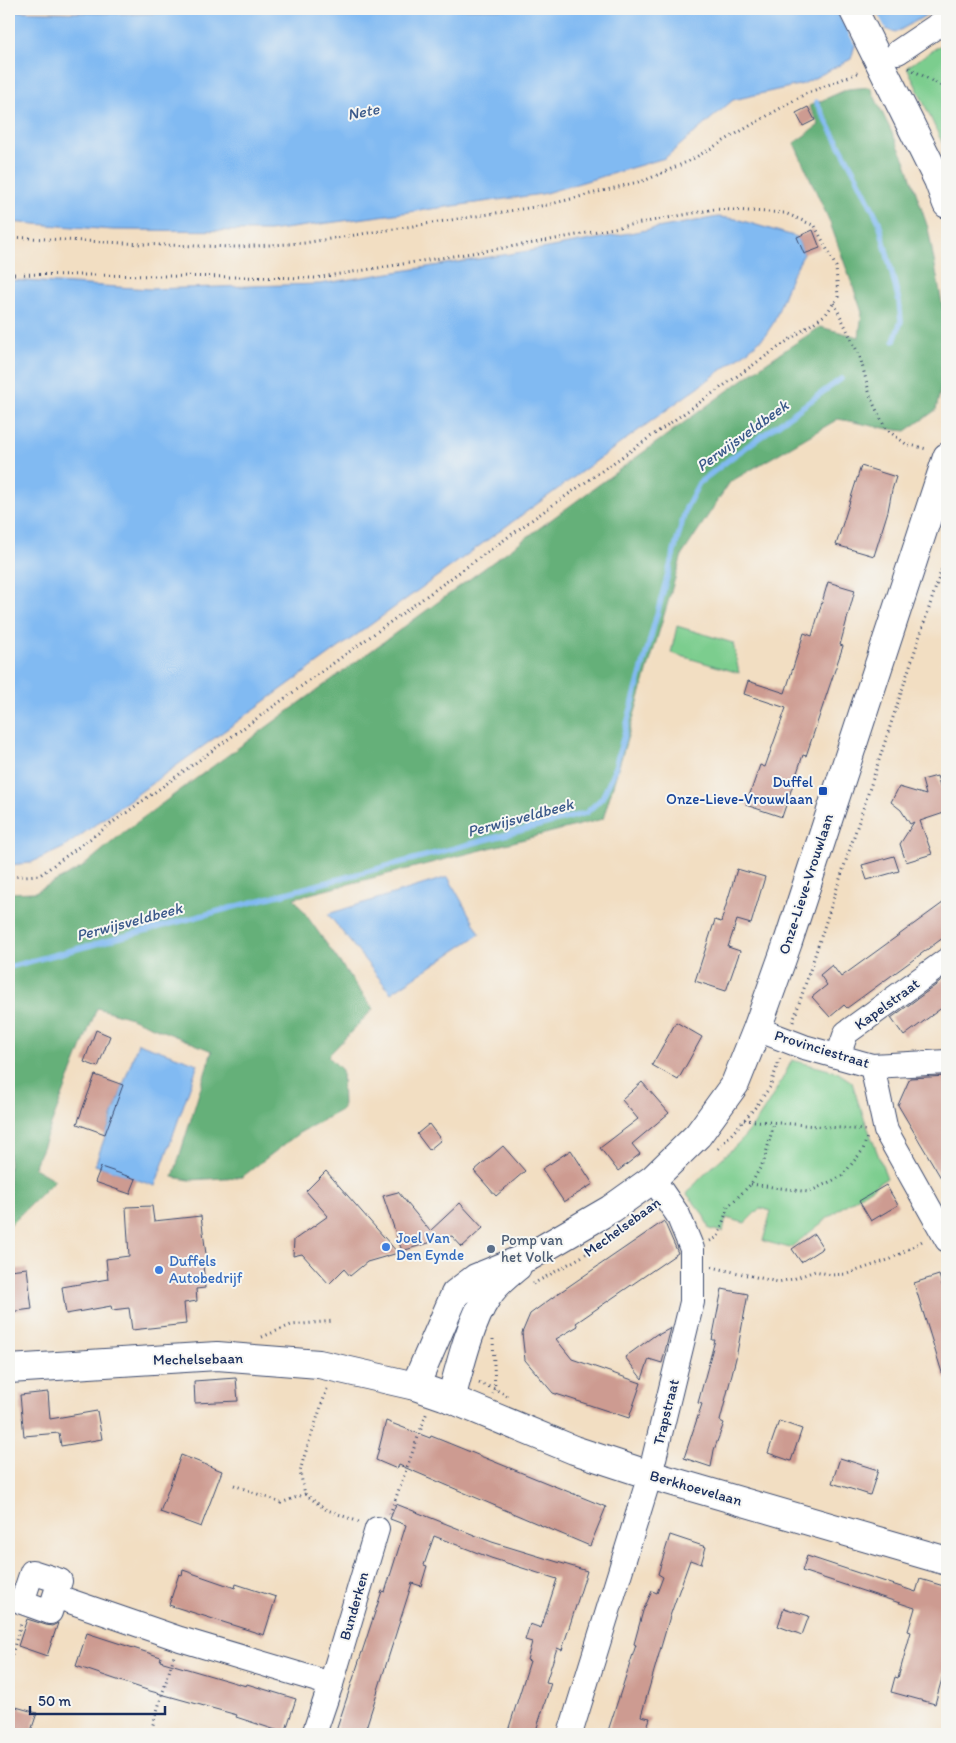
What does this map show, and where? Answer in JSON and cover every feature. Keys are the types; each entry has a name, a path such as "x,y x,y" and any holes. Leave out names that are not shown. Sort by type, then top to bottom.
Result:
{"main road":[{"path":"853,9 868,38 891,57 947,204"},
{"name":"Onze-Lieve-Vrouwlaan","path":"613,1222 698,1135 734,1084 757,1029 947,457"},
{"name":"Mechelsebaan","path":"431,1398 455,1294 476,1278 613,1222"},
{"name":"Mechelsebaan","path":"431,1398 486,1297 499,1281 532,1255"},
{"name":"Mechelsebaan","path":"9,1369 217,1356 319,1364 431,1398"},
{"name":"Berkhoevelaan","path":"431,1398 574,1450 650,1475 947,1561"}],"street":[{"path":"891,57 947,19"},
{"name":"Kapelstraat","path":"838,1056 846,1033 947,960"},
{"name":"Provinciestraat","path":"757,1029 804,1047 872,1066 947,1062"},
{"path":"872,1066 886,1131 945,1235"},
{"name":"Trapstraat","path":"570,1734 650,1475 692,1302 692,1256 678,1215 653,1179"},
{"name":"Bunderken","path":"314,1734 331,1684 377,1529"},
{"path":"32,1572 60,1581 55,1596 50,1612 22,1602 32,1572"},
{"path":"55,1596 180,1639 331,1684"}],"path":[{"path":"9,237 161,246 237,247 294,244 423,226 547,205 646,180 689,161 805,94 891,57 947,89"},
{"path":"9,274 315,278 534,243 715,209 785,213 815,226 836,267 838,297 826,314 533,519 40,875 9,877"},
{"path":"834,302 860,357 871,398 886,429 906,444"},
{"name":"Onze-Lieve-Vrouwlaan","path":"787,1040 947,553"},
{"path":"744,1120 870,1130 863,1150 842,1176 809,1192 751,1184"},
{"path":"692,1256 718,1237 728,1207 751,1184 764,1161 774,1123"},
{"name":"Mechelsebaan","path":"531,1284 581,1257 613,1222"},
{"path":"692,1256 778,1282 815,1271 847,1274 945,1235"},
{"path":"254,1340 291,1325 334,1321"},
{"path":"493,1334 495,1389"},
{"path":"330,1383 301,1466 300,1472 305,1494 325,1509 377,1529 389,1516 431,1398"},
{"path":"234,1486 280,1502 305,1494"},
{"path":"9,1664 27,1605"},
{"path":"150,1734 180,1639"}],"green space":[{"path":"947,41 947,153 907,67"},
{"path":"870,87 905,160 928,228 945,320 942,382 936,410 906,431 838,419 730,482 682,555 603,819 294,898 373,1009 328,1056 342,1070 343,1109 299,1133 242,1177 189,1180 173,1177 212,1051 131,1018 97,1008 34,1168 55,1180 9,1226 9,893 35,892 81,868 124,832 179,791 767,362 820,327 859,337 862,312 829,220 794,143 819,125 809,106 848,89"},
{"path":"677,626 733,643 739,673 671,653"},
{"path":"792,1060 837,1072 852,1082 887,1178 838,1210 790,1248 763,1241 771,1211 760,1208 745,1223 726,1218 723,1232 709,1229 703,1214 687,1194 745,1136 771,1099"}],"water":[{"name":"Nete","path":"262,9 937,9 895,33 886,29 855,45 851,59 803,84 733,100 665,158 542,194 269,231 113,230 9,222 9,11 136,14"},
{"path":"718,217 736,219 797,237 804,254 791,277 774,322 764,337 745,353 63,848 30,863 9,865 9,280 149,289 320,284 541,249"},
{"path":"448,877 480,934 391,993 328,914"},
{"path":"138,1043 198,1064 155,1186 95,1165"}],"pier":[{"path":"836,9 875,9 886,29 855,45"}],"building":[{"path":"808,107 815,120 803,126 796,113"},
{"path":"813,230 820,248 804,254 797,237"},
{"path":"861,466 896,477 874,556 836,545"},
{"path":"828,582 855,590 840,645 843,646 806,756 803,755 782,817 746,805 760,765 765,767 786,708 744,694 748,681 785,693 804,633 812,636"},
{"path":"937,776 941,789 947,787 947,812 920,821 932,854 906,862 900,844 914,822 910,824 901,810 891,802 899,787 926,795 922,780"},
{"path":"894,856 899,871 867,880 862,865"},
{"path":"737,869 765,877 751,924 737,920 728,947 740,951 726,991 695,981 715,920 721,922"},
{"path":"947,900 947,935 847,1008 844,1005 830,1017 812,997 827,985 820,975 832,965 841,977"},
{"path":"947,977 947,1004 904,1036 891,1018"},
{"path":"676,1022 702,1037 678,1080 652,1065"},
{"path":"96,1030 110,1036 98,1067 84,1062"},
{"path":"95,1075 123,1085 105,1134 77,1124"},
{"path":"947,1076 947,1188 898,1105 910,1078"},
{"path":"642,1082 669,1113 632,1144 640,1154 618,1171 600,1148 638,1119 622,1100"},
{"path":"429,1124 441,1140 429,1150 417,1134"},
{"path":"503,1146 525,1171 496,1196 474,1171"},
{"path":"571,1150 593,1184 564,1202 542,1169"},
{"path":"101,1167 136,1179 130,1194 95,1182"},
{"path":"326,1171 398,1253 367,1262 350,1276 344,1269 329,1284 302,1254 293,1256 294,1240 328,1216 306,1191"},
{"path":"886,1185 898,1205 871,1221 859,1201"},
{"path":"398,1192 430,1231 460,1203 483,1228 462,1247 452,1236 402,1251 383,1196"},
{"path":"152,1206 154,1221 201,1216 207,1262 203,1263 205,1288 196,1289 197,1301 184,1303 186,1324 132,1330 129,1308 112,1310 111,1306 66,1314 62,1287 108,1279 106,1259 129,1256 126,1207"},
{"path":"664,1221 678,1253 576,1323 578,1326 556,1339 572,1359 641,1383 629,1418 553,1393 525,1360 522,1333 530,1314"},
{"path":"814,1234 823,1248 801,1262 792,1249"},
{"path":"27,1268 32,1309 9,1312 9,1270"},
{"path":"939,1275 947,1301 947,1379 944,1379 914,1283"},
{"path":"722,1289 748,1294 736,1358 720,1421 724,1423 714,1450 711,1467 684,1458 702,1404 698,1403 715,1340 712,1340"},
{"path":"671,1328 662,1363 649,1359 642,1379 625,1357 658,1333 658,1335"},
{"path":"236,1378 238,1401 195,1403 194,1381"},
{"path":"48,1392 50,1419 97,1411 102,1439 61,1446 59,1433 24,1436 20,1395"},
{"path":"386,1421 430,1438 431,1436 606,1507 590,1546 399,1465 397,1469 376,1460"},
{"path":"779,1421 802,1429 791,1461 768,1453"},
{"path":"181,1455 222,1471 201,1527 160,1512"},
{"path":"840,1458 878,1470 870,1495 832,1483"},
{"path":"396,1504 492,1542 587,1571 562,1650 557,1648 546,1682 551,1683 535,1734 507,1734 530,1661 527,1660 532,1642 525,1640 530,1624 541,1628 557,1579 491,1558 434,1536 424,1565 427,1566 421,1586 412,1583 364,1734 335,1734 382,1591 385,1592 406,1525 390,1519"},
{"path":"670,1535 706,1547 701,1564 690,1560 670,1616 641,1716 650,1718 645,1734 607,1734 636,1645 634,1644 643,1611 652,1591 657,1593 663,1577 658,1574"},
{"path":"807,1556 916,1592 920,1579 947,1587 947,1660 935,1704 891,1692 895,1677 898,1678 911,1632 908,1631 915,1608 802,1571"},
{"path":"183,1570 235,1588 236,1584 276,1597 264,1635 169,1605 179,1574 182,1575"},
{"path":"784,1608 809,1616 802,1635 778,1626"},
{"path":"27,1619 52,1626 58,1623 47,1656 18,1646"},
{"path":"87,1633 161,1657 160,1661 296,1699 285,1733 236,1717 237,1715 150,1691 76,1666"},
{"path":"9,1705 37,1713 30,1734 9,1734"}],"waterway":[{"name":"Perwijsveldbeek","path":"816,102 879,222 899,301 901,321 894,341"},
{"name":"Perwijsveldbeek","path":"9,967 586,813 602,798 613,775 686,508 699,483 841,379"}],"place":[{"name":"Duffel Onze-Lieve-Vrouwlaan","path":"823,791"},
{"name":"Joel Van Den Eynde","path":"386,1247"},
{"name":"Pomp van het Volk","path":"491,1249"},
{"name":"Duffels Autobedrijf","path":"159,1270"}]}
